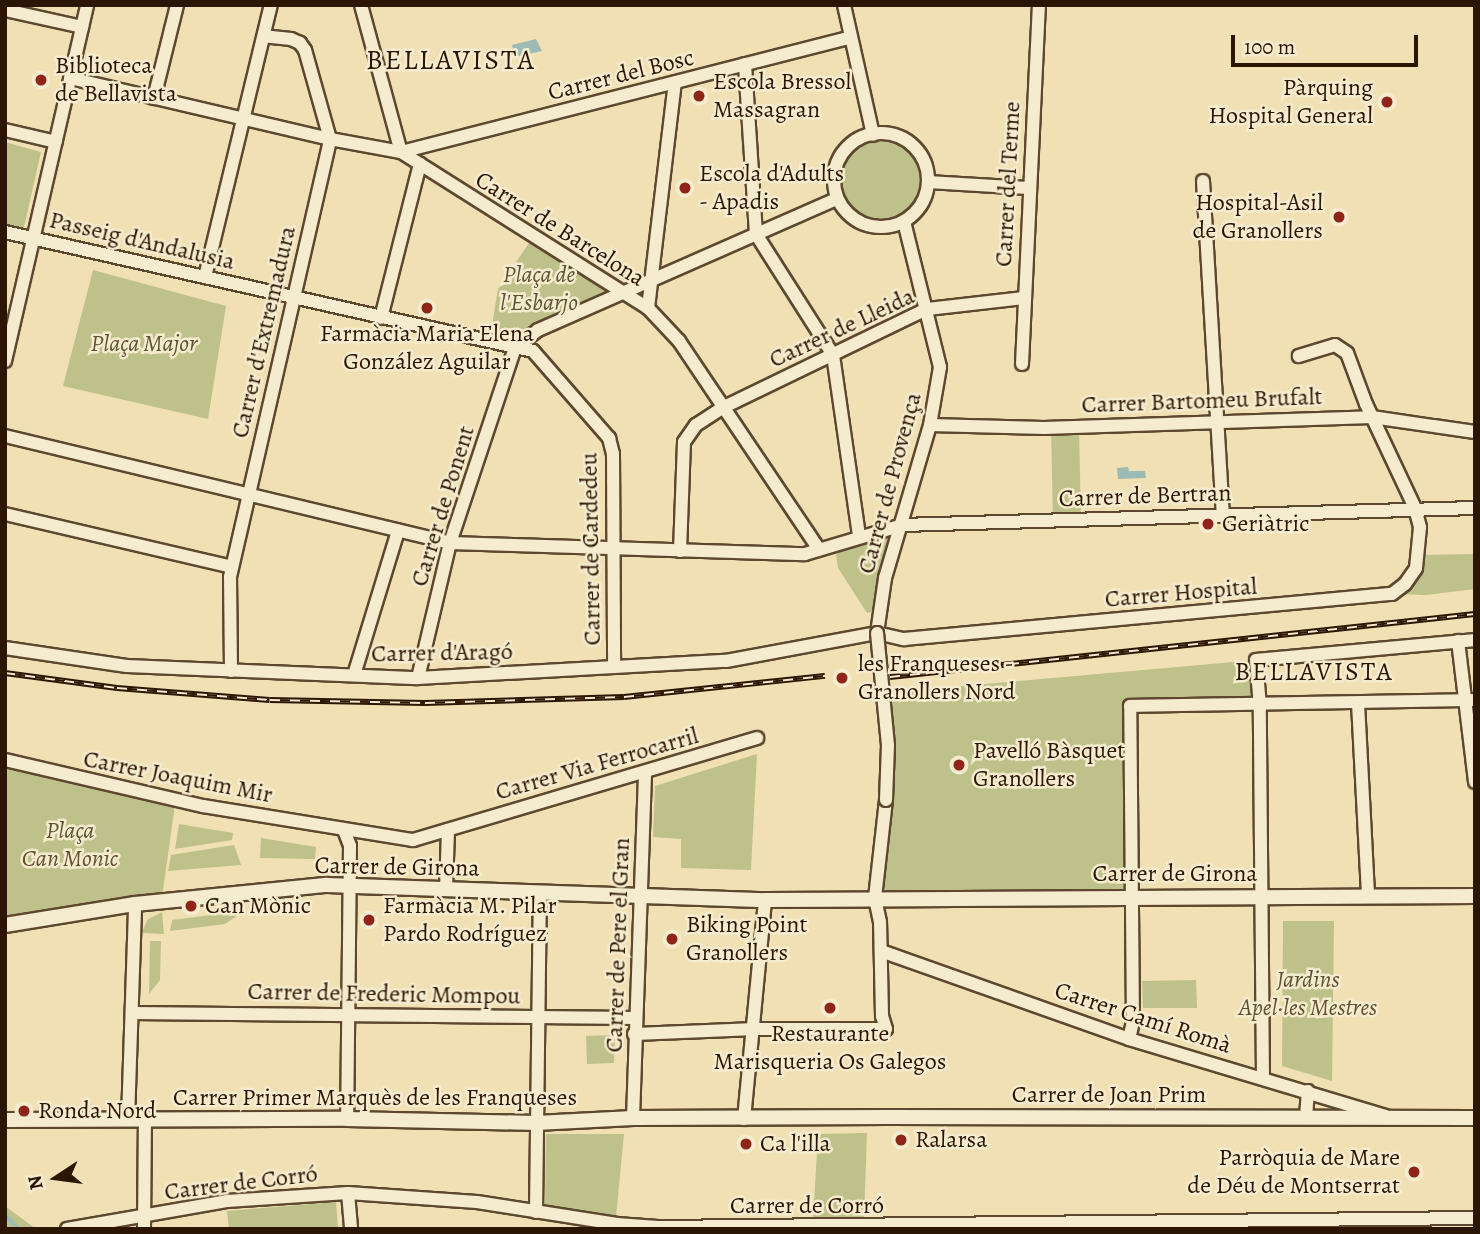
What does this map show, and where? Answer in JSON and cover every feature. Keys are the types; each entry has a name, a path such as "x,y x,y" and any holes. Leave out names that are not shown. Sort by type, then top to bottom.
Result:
{"street":[{"path":"5,360 11,312 33,238 87,5"},
{"path":"154,97 177,5"},
{"path":"205,277 271,5"},
{"path":"71,78 330,139 401,152 361,5"},
{"path":"844,5 873,135"},
{"name":"Carrer del Terme","path":"1022,364 1028,188 1039,5"},
{"path":"5,10 82,27"},
{"name":"Carrer d'Extremadura","path":"231,671 232,568 291,297 330,139 305,50 300,43 291,39 264,36"},
{"name":"Carrer del Bosc","path":"401,152 851,37"},
{"path":"745,64 756,234 833,355 859,536"},
{"path":"648,308 675,83"},
{"path":"5,130 56,142"},
{"path":"873,135 891,135 912,146 922,158 928,181 921,204 904,221 878,228 850,216 838,199 834,182 841,156 859,138 873,135"},
{"name":"Carrer de Barcelona","path":"401,152 648,308 679,341 820,549"},
{"path":"382,318 420,164"},
{"path":"928,181 1028,188"},
{"path":"1203,181 1223,514"},
{"path":"515,348 538,330 838,199"},
{"name":"Carrer de Provença","path":"877,633 885,578 930,425 940,367 928,309 904,221"},
{"name":"Passeig d'Andalusia","path":"5,232 515,348"},
{"name":"Carrer de Lleida","path":"680,551 684,442 696,425 724,407 928,309 1024,298"},
{"name":"Carrer Hospital","path":"877,633 904,639 1392,594 1405,584 1416,568 1420,527 1415,508 1342,347 1335,345 1299,356"},
{"name":"Carrer de Ponent","path":"418,678 450,543 515,348"},
{"name":"Carrer de Cardedeu","path":"515,348 533,351 609,438 613,454 614,667"},
{"name":"Carrer Bartomeu Brufalt","path":"930,425 1044,428 1372,417 1475,432"},
{"path":"5,436 450,543 805,554 820,549"},
{"name":"Carrer de Bertran","path":"820,549 902,525 1475,508"},
{"path":"5,514 232,568"},
{"path":"354,676 398,531"},
{"path":"635,1034 755,1029 886,1029 882,1016 880,922 875,898 886,800 888,745 877,633"},
{"name":"Carrer d'Aragó","path":"5,648 127,666 418,678 726,661 877,633"},
{"path":"1263,1078 1260,706 1256,660 1475,639"},
{"path":"1458,641 1470,700 1475,782"},
{"path":"1129,1039 1133,1022 1130,706 1260,706 1470,700"},
{"path":"1358,703 1368,896"},
{"name":"Carrer Via Ferrocarril","path":"344,830 413,840 631,774 645,774 757,738"},
{"name":"Carrer Joaquim Mir","path":"5,761 202,806 344,830"},
{"name":"Carrer de Pere el Gran","path":"633,1118 635,1018 643,895 645,774"},
{"path":"344,830 350,846 347,1119"},
{"path":"446,890 448,830"},
{"name":"Carrer de Girona","path":"5,925 135,904 327,885 765,900 1475,896"},
{"path":"536,1212 540,893"},
{"path":"744,1119 751,1036 755,1029 765,900"},
{"path":"128,1120 135,904"},
{"name":"Carrer Camí Romà","path":"881,951 1129,1039 1396,1119"},
{"name":"Carrer de Frederic Mompou","path":"132,1013 635,1018"},
{"path":"1306,1118 1308,1091"},
{"name":"Carrer de Joan Prim","path":"744,1119 888,1116 1475,1118"},
{"name":"Carrer Primer Marquès de les Franqueses","path":"5,1120 347,1119 536,1123 633,1118 744,1119"},
{"path":"144,1222 145,1120"},
{"path":"348,1192 351,1229"},
{"name":"Carrer de Corró","path":"67,1229 144,1222 227,1201 348,1192 477,1202 617,1227 1377,1224 1475,1218"}],"green space":[{"path":"876,137 893,141 908,150 917,165 921,182 917,199 908,214 893,223 876,227 859,223 844,214 835,199 831,182 835,165 844,150 859,141"},
{"path":"5,142 41,152 22,236 5,228"},
{"name":"Plaça de l'Esbarjo","path":"529,243 616,288 540,327 515,348 491,331 498,289"},
{"name":"Plaça Major","path":"93,270 226,306 208,419 63,386"},
{"path":"1079,426 1081,520 1053,521 1051,428"},
{"path":"886,533 893,544 877,610 867,613 838,568 836,555 841,548"},
{"path":"1475,554 1475,589 1426,595 1392,594 1420,555"},
{"path":"1256,660 1260,706 1130,707 1132,897 875,898 884,693"},
{"path":"757,754 751,870 681,868 681,839 653,837 655,786"},
{"name":"Plaça Can Monic","path":"5,763 175,805 162,897 5,917"},
{"path":"179,824 233,833 232,840 175,849"},
{"path":"261,838 316,847 315,859 260,858"},
{"path":"234,845 241,865 168,871 171,855"},
{"path":"244,911 225,924 170,931 172,920"},
{"path":"162,912 164,934 142,933 147,920"},
{"name":"Jardins Apel·les Mestres","path":"1283,921 1334,921 1332,1081 1282,1066"},
{"path":"150,941 161,941 160,980 149,994"},
{"path":"1196,980 1197,1008 1143,1008 1142,981"},
{"path":"615,1035 614,1063 587,1064 586,1036"},
{"path":"867,1133 864,1219 813,1220 818,1134"},
{"path":"546,1134 624,1134 616,1217 545,1206"},
{"path":"336,1202 338,1229 229,1229 227,1211"},
{"path":"5,1206 36,1229 5,1229"}],"water":[{"path":"536,39 542,51 515,57 512,45"},
{"path":"1128,467 1129,471 1145,471 1146,478 1118,479 1117,468"}],"waterway":[{"path":"5,1215 19,1229"}],"railway":[{"path":"890,677 1475,614"},
{"path":"5,673 117,688 270,700 425,703 624,697 825,676"}],"place":[{"name":"Biblioteca de Bellavista","path":"41,80"},
{"name":"Escola Bressol Massagran","path":"699,96"},
{"name":"Pàrquing Hospital General","path":"1387,102"},
{"name":"Escola d'Adults - Apadis","path":"685,188"},
{"name":"Hospital-Asil de Granollers","path":"1339,217"},
{"name":"Farmàcia Maria Elena González Aguilar","path":"427,308"},
{"name":"Geriàtric","path":"1208,524"},
{"name":"les Franqueses - Granollers Nord","path":"842,678"},
{"name":"Pavelló Bàsquet Granollers","path":"959,765"},
{"name":"Can Mònic","path":"191,906"},
{"name":"Farmàcia M. Pilar Pardo Rodríguez","path":"369,920"},
{"name":"Biking Point Granollers","path":"672,939"},
{"name":"Restaurante Marisqueria Os Galegos","path":"830,1008"},
{"name":"Ronda Nord","path":"24,1111"},
{"name":"Ralarsa","path":"901,1140"},
{"name":"Ca l'illa","path":"746,1144"},
{"name":"Parròquia de Mare de Déu de Montserrat","path":"1414,1172"}],"district":[{"name":"BELLAVISTA","path":"451,60"},
{"name":"BELLAVISTA","path":"1314,672"}]}
